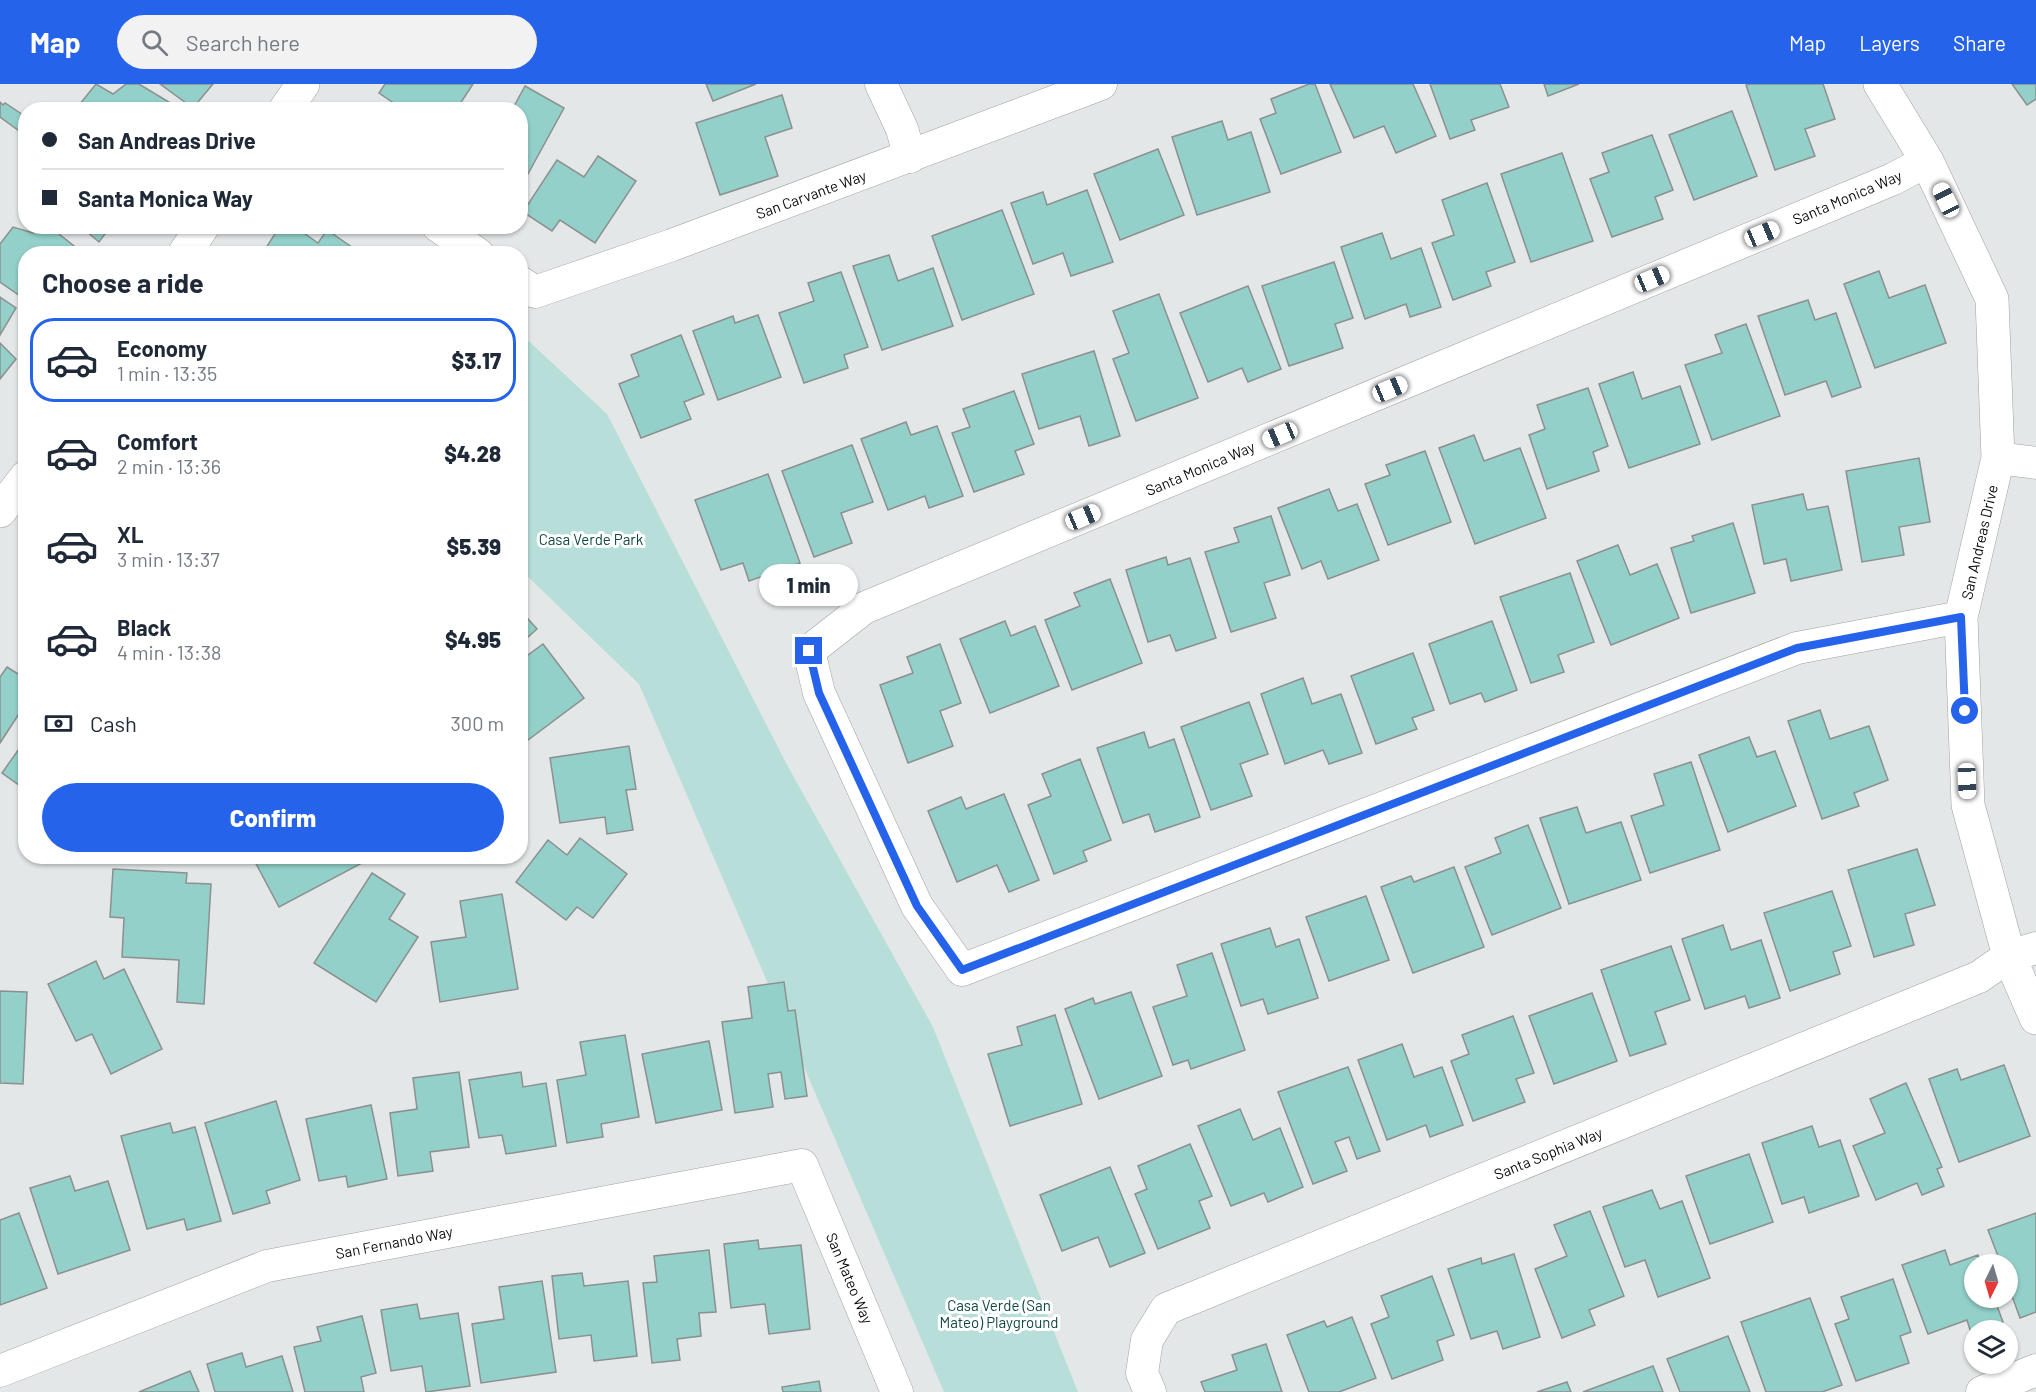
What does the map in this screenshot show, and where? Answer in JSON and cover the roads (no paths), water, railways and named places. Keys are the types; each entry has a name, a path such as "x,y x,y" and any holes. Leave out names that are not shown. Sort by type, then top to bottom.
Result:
{"street":[{"path":"291,102 303,84"},
{"path":"881,84 902,129 910,157"},
{"name":"San Carvante Way","path":"528,287 535,292 672,245 1101,84"},
{"name":"San Andreas Drive","path":"1880,84 1927,161 1992,299 1998,458 1961,617 1968,805 2023,952 2036,1018"},
{"name":"Santa Monica Way","path":"1927,161 1893,179 864,608 809,651 819,693 917,906 962,970 1797,648 1961,617"},
{"path":"449,234 467,246"},
{"path":"1998,458 2036,463"},
{"path":"0,511 18,487"},
{"name":"Santa Sophia Way","path":"1150,1392 1142,1373 1147,1340 1166,1309 1979,977 2023,952"},
{"name":"San Fernando Way","path":"0,1371 267,1266 802,1165"},
{"name":"San Mateo Way","path":"802,1165 897,1392"},
{"path":"1982,1392 2036,1370"}],"park label":[{"name":"Casa Verde Park","path":"591,539"},
{"name":"Casa Verde (San Mateo) Playground","path":"999,1314"}]}
